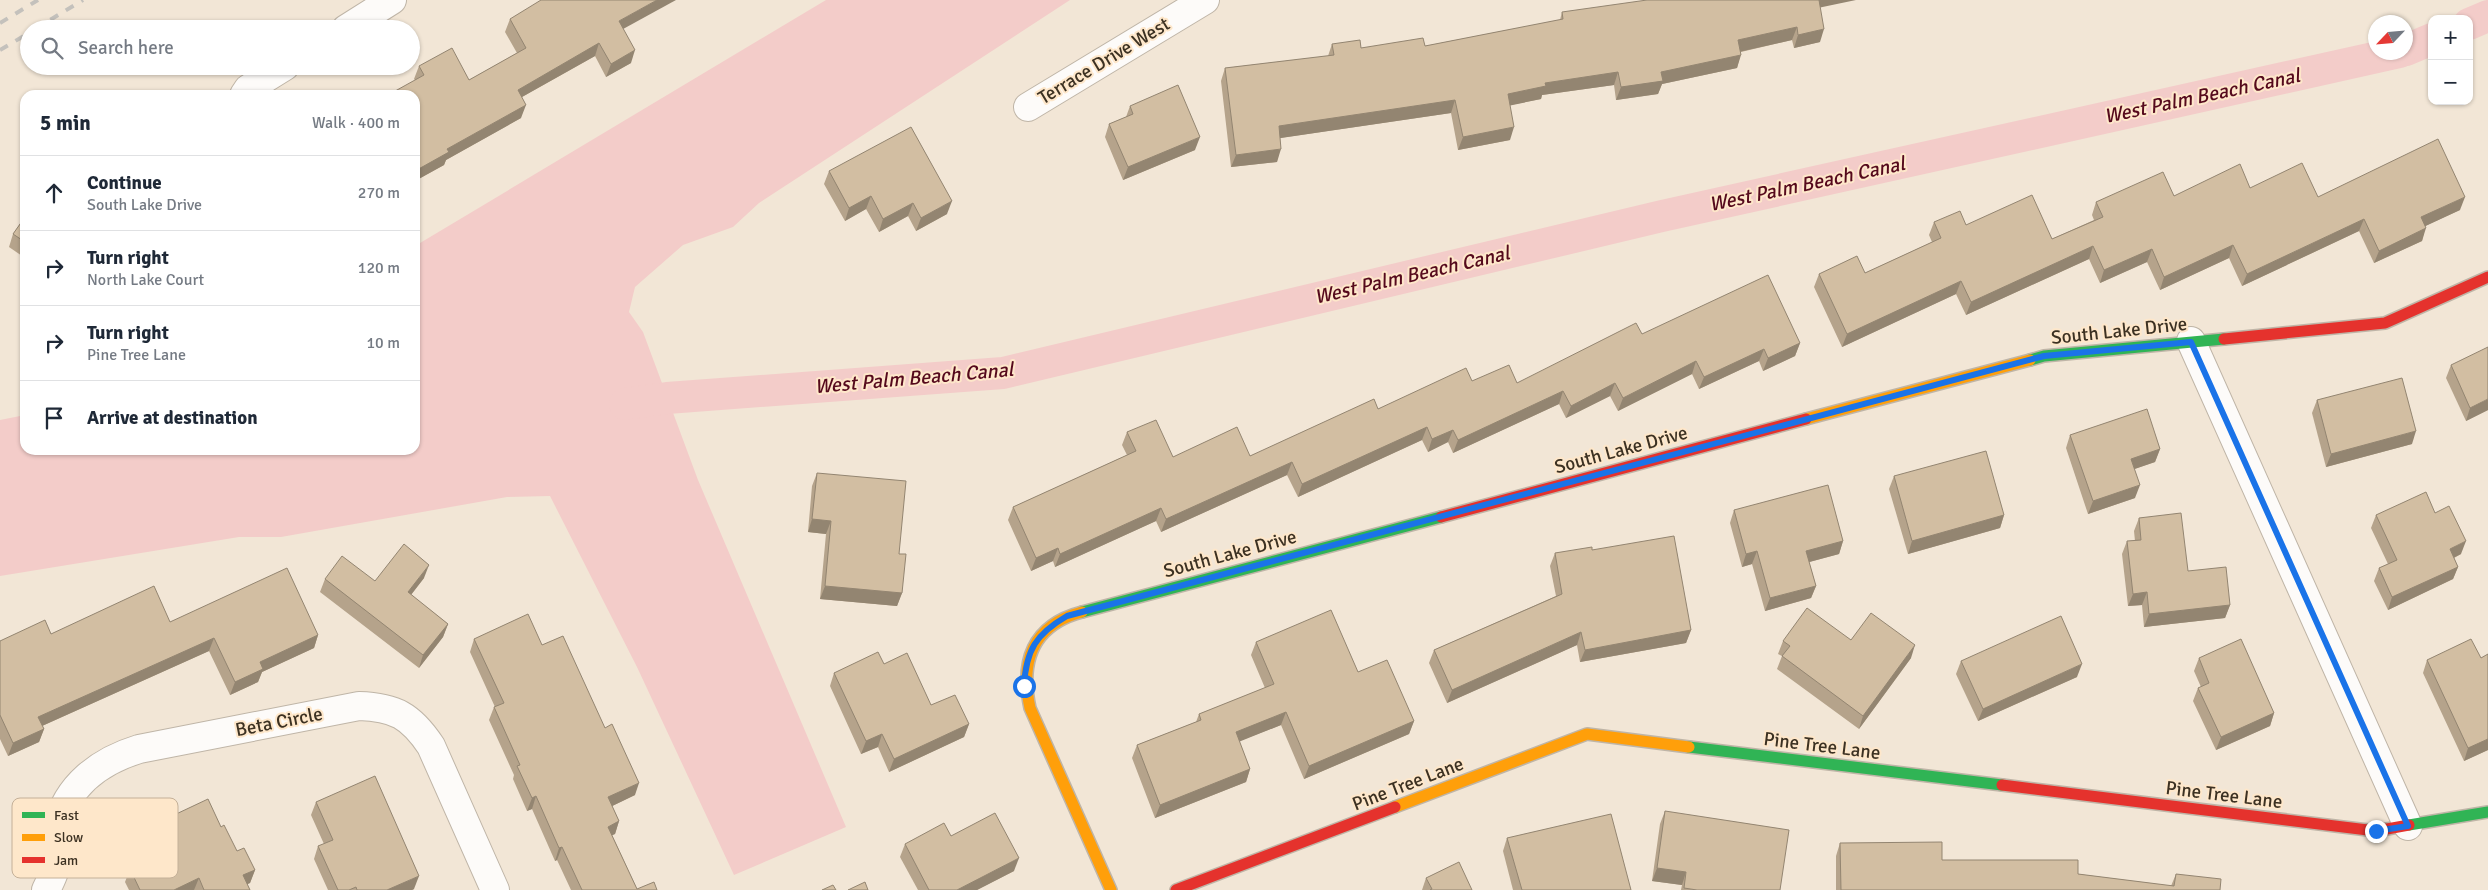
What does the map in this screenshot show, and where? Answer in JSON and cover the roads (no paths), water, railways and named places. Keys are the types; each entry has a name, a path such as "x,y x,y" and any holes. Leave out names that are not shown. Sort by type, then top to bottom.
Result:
{"street":[{"path":"360,20 392,0"},
{"name":"Terrace Drive West","path":"1028,107 1205,0"},
{"path":"247,90 271,75"},
{"name":"South Lake Drive","path":"1111,890 1030,708 1024,686 1025,664 1034,644 1048,627 1067,616 2044,356 2384,323 2488,277"},
{"path":"2191,342 2408,826"},
{"name":"Beta Circle","path":"69,798 78,784 96,768 116,756 138,749 349,708 381,707 407,719 419,728 431,746 495,890"},
{"name":"Pine Tree Lane","path":"1176,890 1587,734 2376,831 2488,812"}],"waterway":[{"name":"West Palm Beach Canal","path":"2473,22 2488,16"},
{"name":"West Palm Beach Canal","path":"2413,47 2428,41"},
{"name":"West Palm Beach Canal","path":"625,404 667,398 1003,373 1662,216 2368,59"}],"railway":[{"path":"0,23 38,0"},
{"path":"50,20 83,0"},
{"path":"0,50 20,38"}]}
